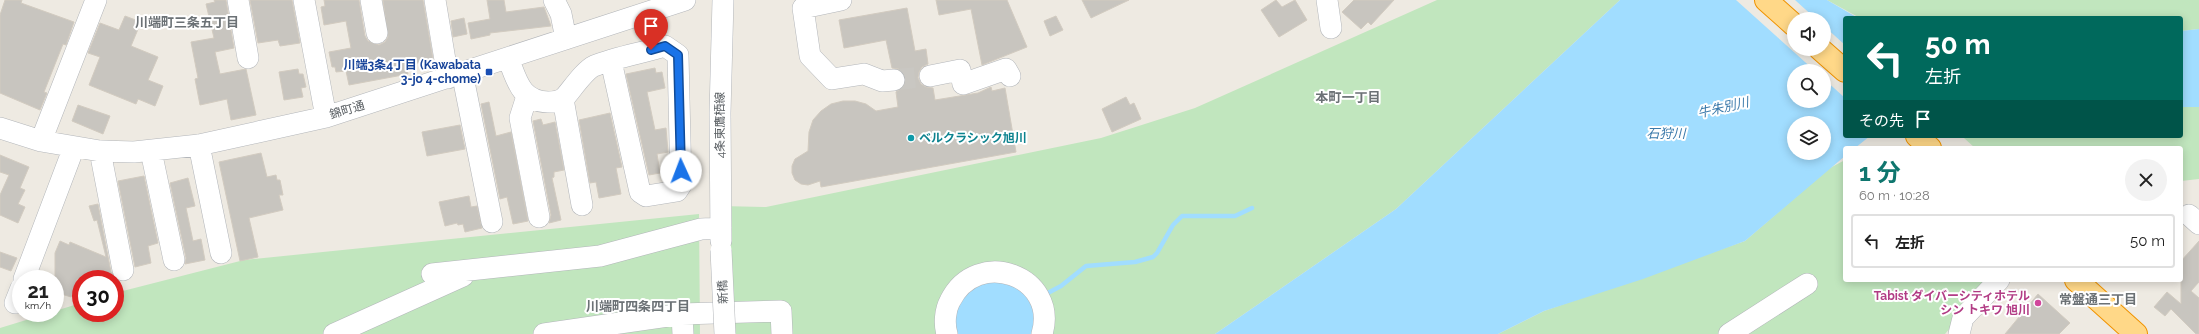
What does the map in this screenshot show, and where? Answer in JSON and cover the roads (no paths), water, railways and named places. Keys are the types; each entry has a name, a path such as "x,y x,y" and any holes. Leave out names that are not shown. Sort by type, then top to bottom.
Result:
{"highway":[{"path":"1766,0 1787,20"},
{"path":"1828,56 1843,69"},
{"path":"1919,138 1928,146"},
{"path":"2078,282 2136,334"}],"street":[{"path":"41,141 96,0"},
{"path":"238,0 248,58"},
{"path":"304,0 326,117"},
{"path":"371,0 377,33"},
{"path":"435,0 492,222"},
{"path":"554,0 561,14 566,39"},
{"name":"錦町通","path":"0,128 41,141 100,151 151,151 199,145 326,117 685,0"},
{"name":"4条東鷹栖線","path":"721,250 720,112 723,0"},
{"path":"841,0 803,8 810,56 832,79 864,74 882,81 894,80"},
{"path":"1327,0 1331,28"},
{"path":"508,58 516,79 527,96 540,101 553,102 563,99 592,67 610,61 665,46 678,55 681,185 677,191 646,196 640,192 610,61"},
{"path":"930,76 960,70 963,84 1006,69 1010,76"},
{"path":"527,96 520,118 539,216"},
{"path":"563,99 582,206"},
{"path":"199,145 221,253"},
{"path":"27,270 74,147"},
{"path":"100,151 123,270"},
{"path":"151,151 174,260"},
{"path":"432,274 600,256 701,229 721,228"},
{"name":"新橋","path":"721,250 725,334"},
{"path":"334,334 474,270"},
{"path":"947,334 945,318 948,304 954,292 971,277 991,271 1004,272 1016,276 1027,283 1036,293 1044,309 1042,334"},
{"path":"1959,334 1959,327 1963,318 1997,282"},
{"path":"1729,334 1807,284"},
{"path":"544,334 683,324 781,311 782,334"}],"water":[{"name":"石狩川","path":"1620,0 1827,0 1855,16 1843,16 1843,138 1868,138 1858,146 1843,146 1843,158 1745,241 1643,279 1544,311 1498,334 1215,334 1396,209"},
{"path":"2199,29 2199,107 2183,107 2183,31"},
{"path":"994,276 1031,293 1037,334 953,334 957,297"}],"waterway":[{"path":"1044,295 1061,286 1086,266 1135,262 1153,257 1157,253 1173,225 1182,216 1235,216 1252,208"}],"tunnel":[{"path":"894,80 930,76"}],"place":[{"name":"川端3条4丁目 (Kawabata 3-jo 4-chome)","path":"489,72"},
{"name":"ベルクラシック旭川","path":"911,138"},
{"name":"Tabist ダイバーシティホテル シン トキワ 旭川","path":"2038,303"}],"district":[{"name":"川端町三条五丁目","path":"187,22"},
{"name":"本町一丁目","path":"1348,97"},
{"name":"常盤通三丁目","path":"2098,299"},
{"name":"川端町四条四丁目","path":"638,306"}],"water label":[{"name":"牛朱別川","path":"1723,107"}]}
